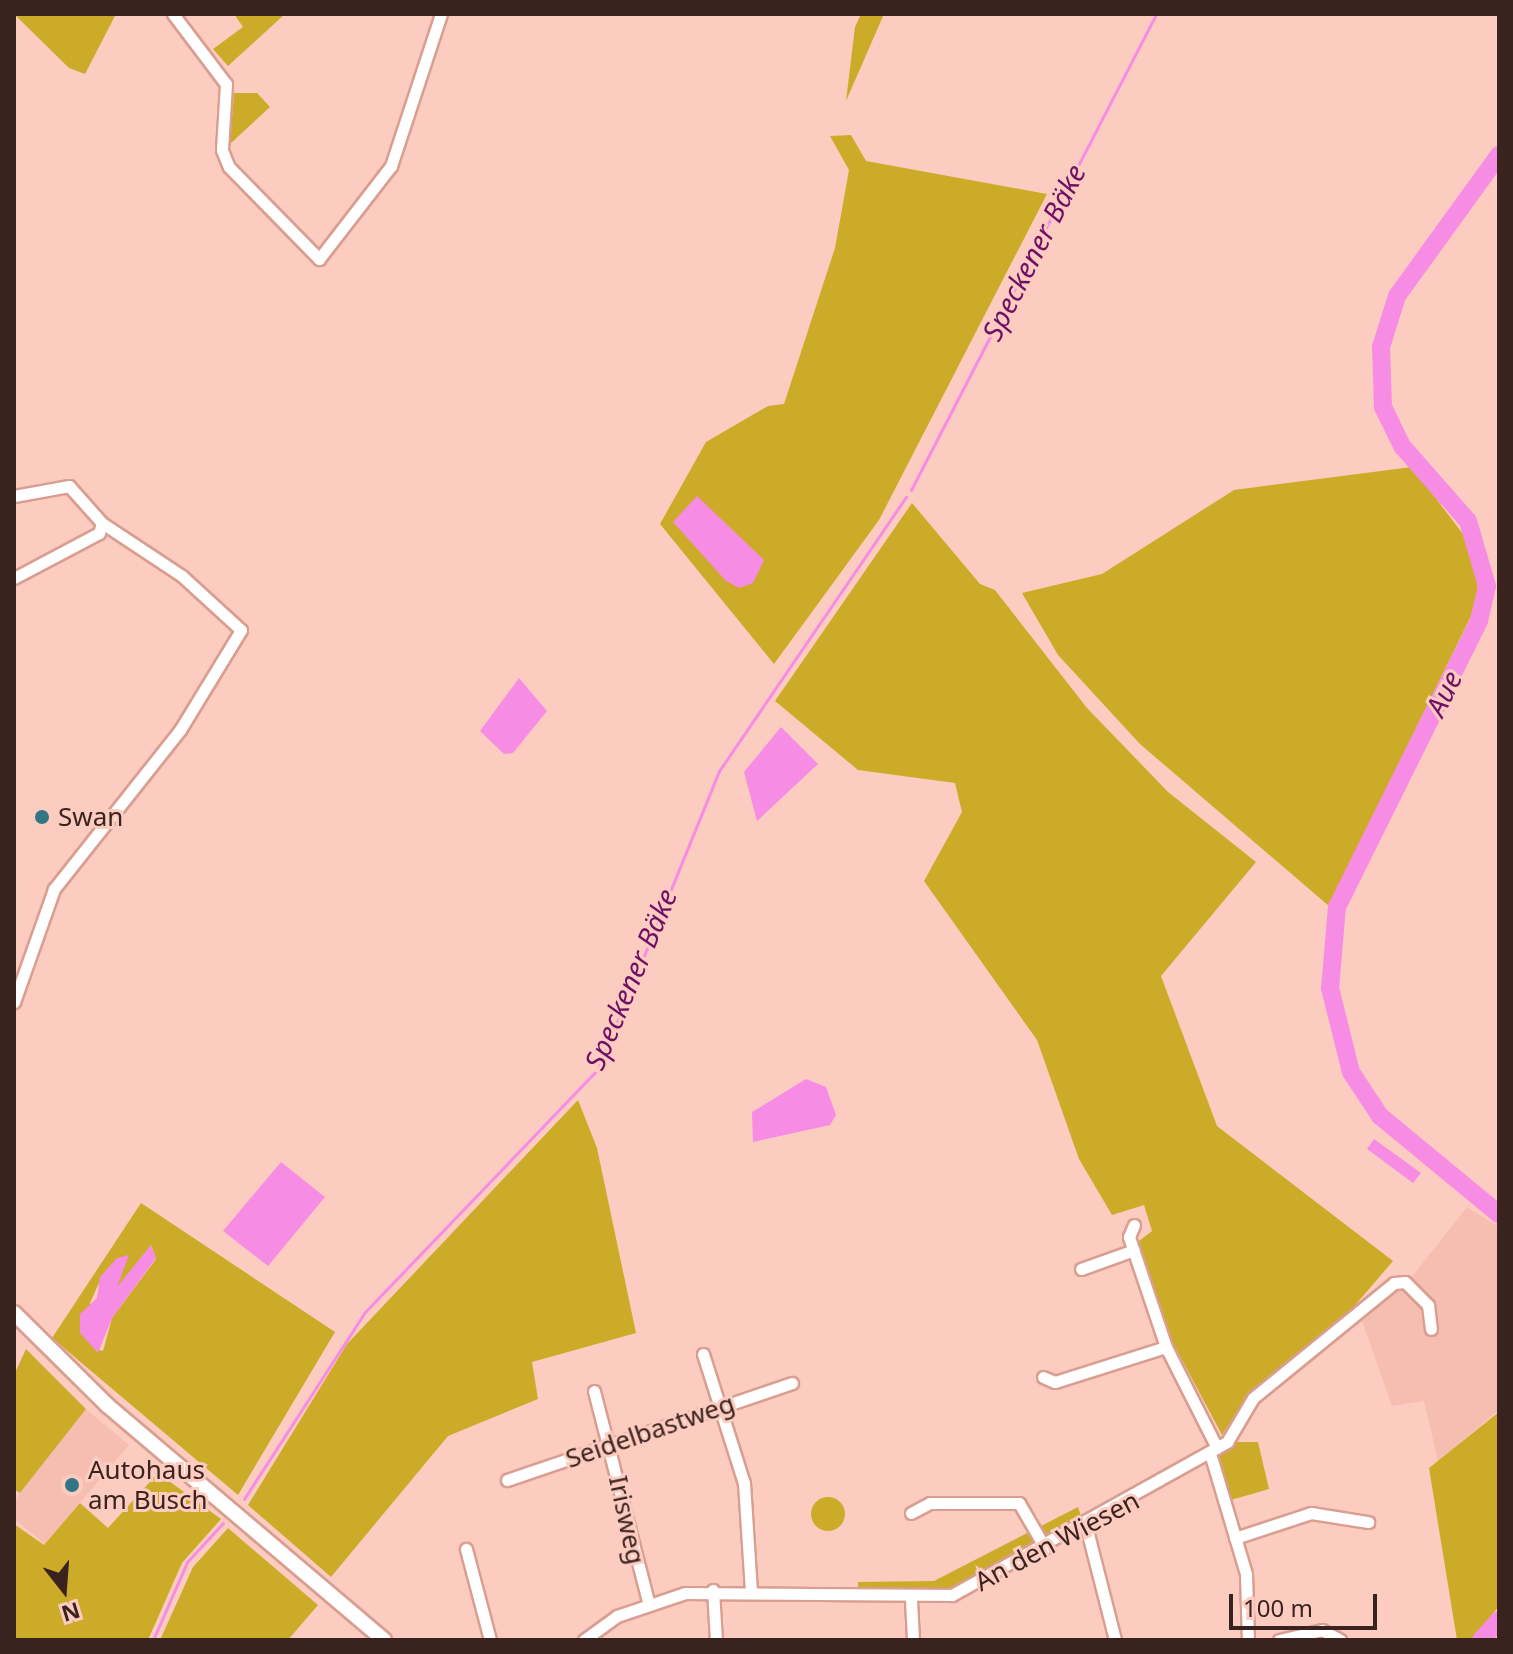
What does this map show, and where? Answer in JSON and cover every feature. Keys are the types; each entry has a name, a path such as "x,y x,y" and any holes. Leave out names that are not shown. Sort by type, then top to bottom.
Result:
{"main road":[{"path":"14,1313 231,1511 384,1640"}],"street":[{"path":"173,14 226,84 222,150 229,167 319,259 391,166 441,14"},
{"path":"14,496 69,486 102,523 182,576 241,630 180,730 54,889 14,1002"},
{"path":"14,578 99,533 102,523"},
{"path":"1134,1225 1134,1250 1166,1347 1214,1451 1246,1574 1248,1640"},
{"path":"1081,1269 1134,1250"},
{"name":"An den Wiesen","path":"584,1640 648,1602 713,1590 911,1600 952,1595 1086,1526 1214,1451 1253,1398 1394,1283 1405,1282 1428,1305 1431,1329"},
{"path":"1043,1377 1055,1382 1166,1347"},
{"path":"703,1354 744,1483 751,1590"},
{"name":"Seidelbastweg","path":"507,1480 792,1383"},
{"name":"Irisweg","path":"594,1391 612,1444 648,1602"},
{"path":"911,1513 930,1503 1019,1503 1045,1548"},
{"path":"1235,1538 1311,1513 1368,1522"},
{"path":"1086,1526 1115,1640"},
{"path":"466,1549 490,1640"},
{"path":"713,1590 716,1640"},
{"path":"911,1600 913,1640"},
{"path":"1279,1640 1322,1630 1340,1640"}],"shaded area":[{"path":"14,14 116,14 85,74 69,68"},
{"path":"234,14 285,14 228,66 213,49 243,27"},
{"path":"861,14 884,14 846,101 855,27"},
{"path":"234,93 257,93 270,107 230,144"},
{"path":"851,135 866,161 1047,194 879,520 774,664 660,524 706,442 768,406 784,404 835,248 849,170 830,136"},
{"path":"1412,467 1466,538 1478,585 1474,610 1329,906 1140,744 1058,655 1022,593 1102,574 1234,490"},
{"path":"697,496 764,560 753,583 739,588 726,581 673,522"},
{"path":"912,503 980,584 995,590 1087,708 1168,792 1256,862 1161,976 1217,1126 1393,1261 1351,1310 1249,1393 1222,1435 1172,1341 1139,1241 1152,1231 1144,1205 1112,1215 1079,1159 1037,1040 924,881 962,812 955,783 858,770 775,701"},
{"path":"519,678 547,711 513,753 504,754 480,731"},
{"path":"781,727 818,764 757,821 744,772"},
{"path":"806,1079 826,1087 836,1115 830,1125 753,1142 752,1112"},
{"path":"578,1100 597,1148 636,1333 532,1362 538,1399 448,1436 331,1577 248,1505 347,1344"},
{"path":"1374,1139 1421,1173 1413,1183 1367,1149"},
{"path":"281,1162 325,1197 268,1266 223,1231"},
{"path":"141,1203 335,1332 238,1495 52,1338","holes":["151,1245 156,1259 112,1318 103,1351 96,1349 90,1303 99,1283 128,1255 115,1288 125,1283"]},
{"path":"1467,1207 1499,1227 1499,1410 1438,1461 1424,1401 1392,1406 1362,1321 1411,1278"},
{"path":"151,1245 156,1258 112,1318 98,1353 80,1333 80,1314 97,1298 100,1277 117,1258 129,1255 117,1287"},
{"path":"26,1349 86,1409 20,1493 14,1489 14,1375"},
{"path":"86,1409 129,1445 45,1544 14,1519 14,1501"},
{"path":"1499,1412 1499,1606 1472,1640 1457,1640 1429,1468"},
{"path":"1234,1442 1258,1442 1269,1489 1231,1500 1218,1455"},
{"path":"158,1473 221,1519 182,1563 148,1640 14,1640 14,1524 44,1545 80,1503 108,1528"},
{"path":"828,1497 840,1502 845,1514 840,1526 828,1531 816,1526 811,1514 816,1502"},
{"path":"1078,1507 1083,1523 956,1589 858,1592 858,1582 934,1581"},
{"path":"228,1528 318,1605 288,1640 160,1640 193,1567"}],"waterway":[{"name":"Speckener Bäke","path":"911,490 1156,14"},
{"name":"Aue","path":"1499,155 1397,296 1381,347 1383,407 1402,446 1468,521 1487,586 1479,621 1337,907 1330,988 1351,1072 1380,1116 1499,1214"},
{"name":"Speckener Bäke","path":"244,1499 365,1312 598,1069 719,771 906,497"},
{"name":"Speckener Bäke","path":"153,1640 187,1562 223,1523"},
{"name":"Aue","path":"1481,1640 1499,1620"}],"place":[{"name":"Swan","path":"42,817"},
{"name":"Autohaus am Busch","path":"72,1485"}]}
